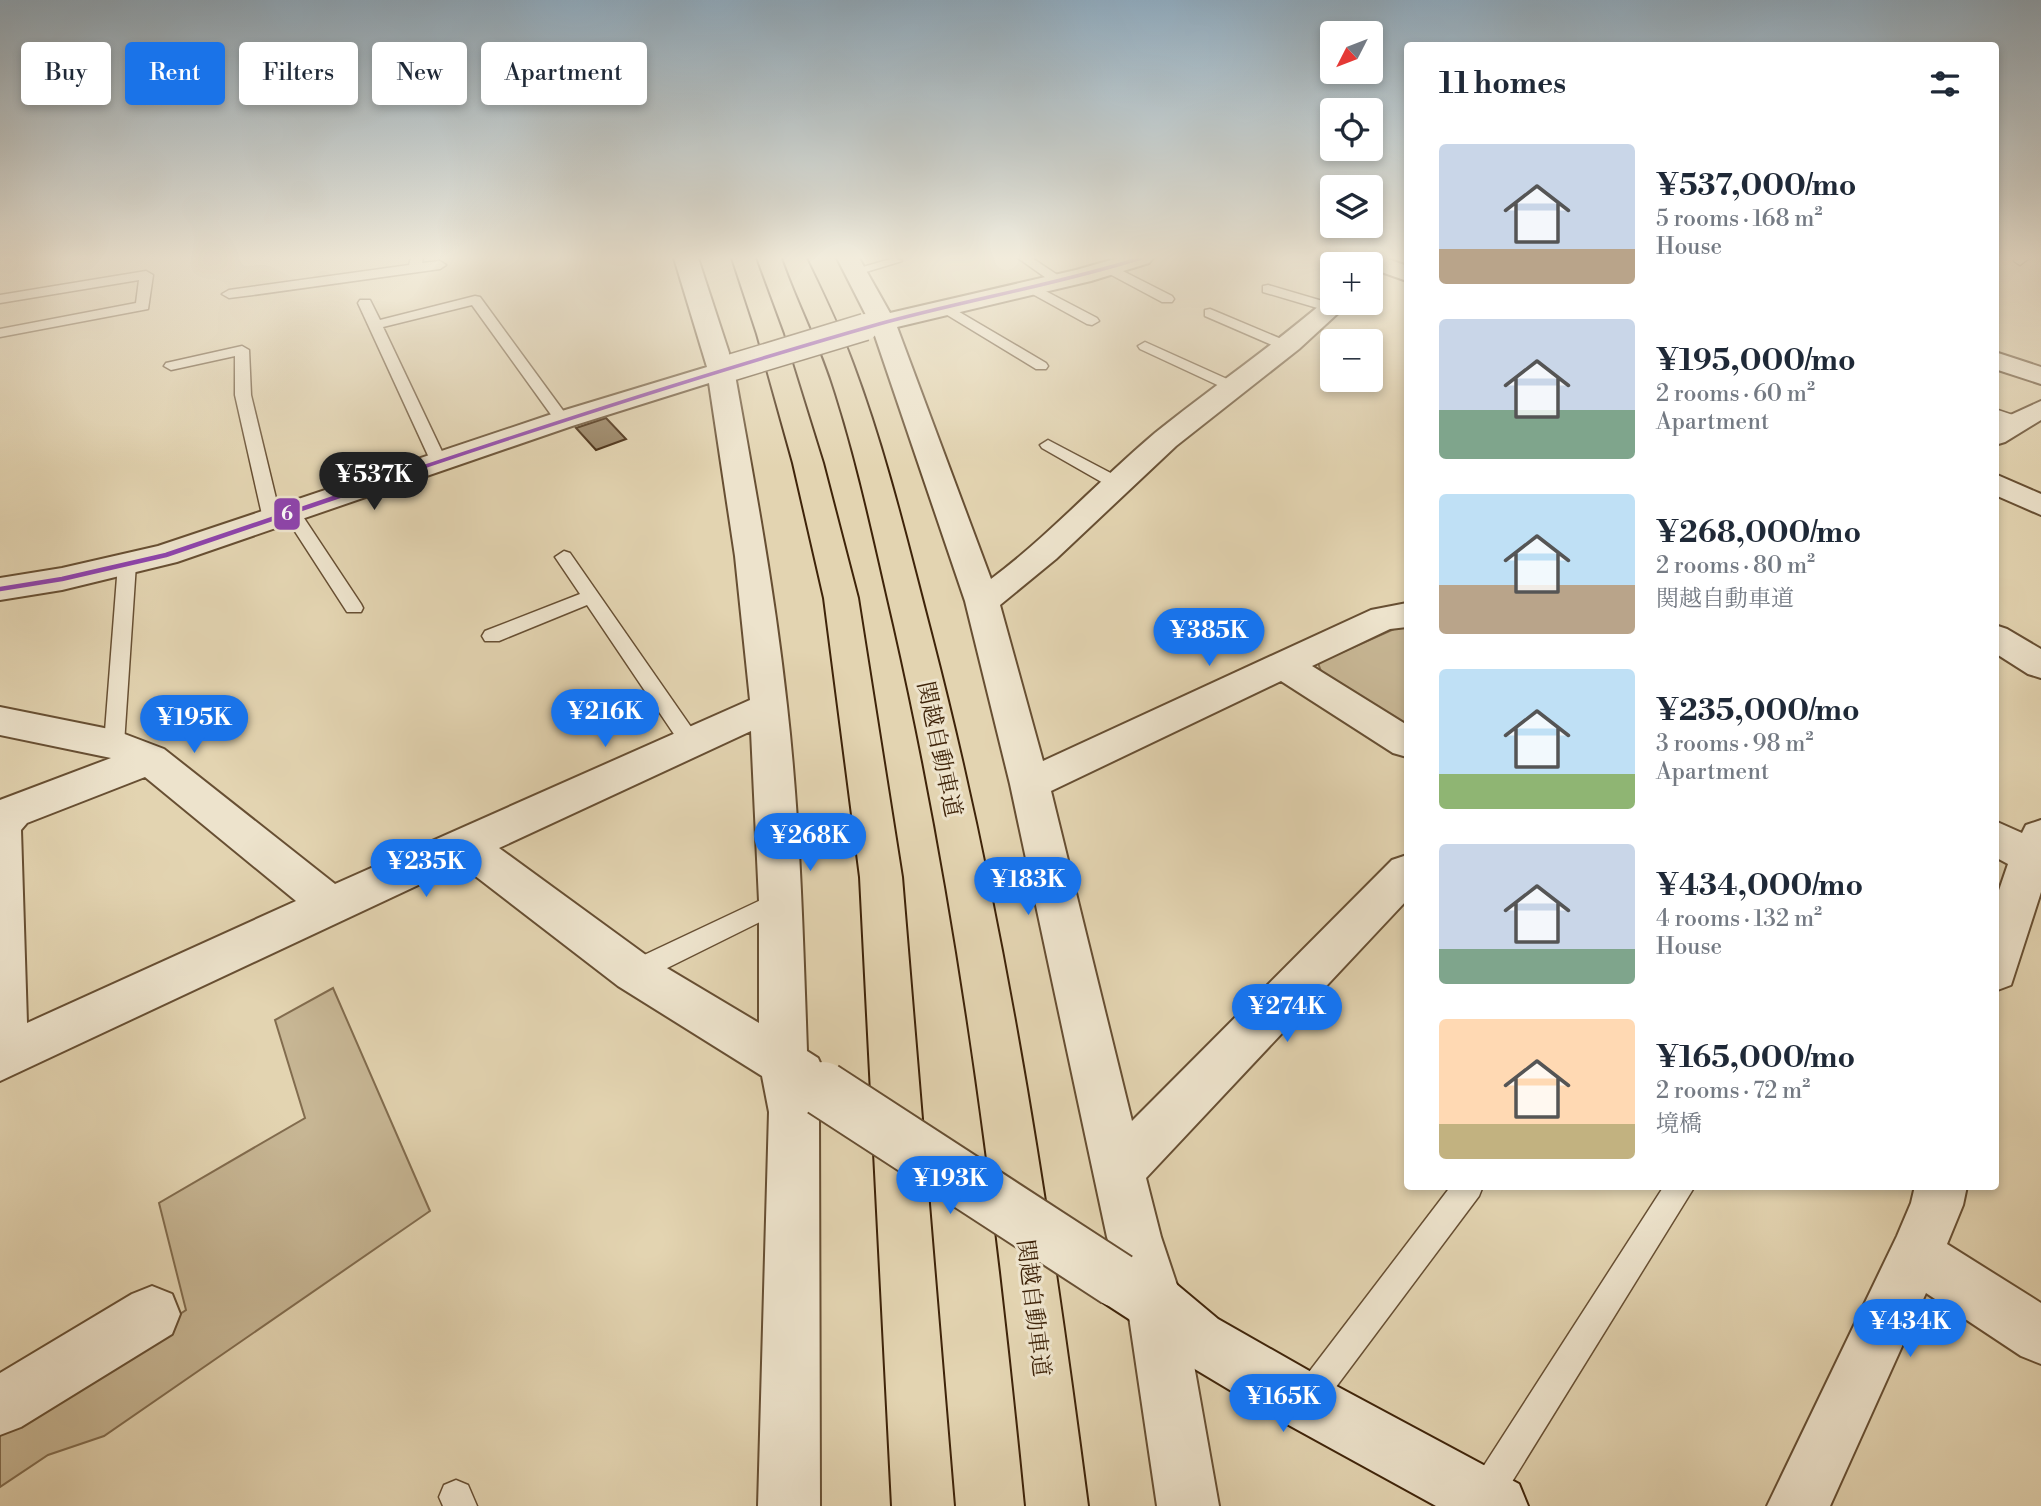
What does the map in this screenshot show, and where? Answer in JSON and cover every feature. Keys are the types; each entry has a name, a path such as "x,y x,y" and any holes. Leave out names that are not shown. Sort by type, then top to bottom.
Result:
{"highway":[{"path":"768,328 808,463 841,598 880,863 923,1506"},
{"name":"関越自動車道","path":"824,328 840,364 878,494 926,678 975,918 1032,1285 1057,1506"}],"street":[{"path":"712,328 727,369 751,556 769,707 780,901 803,1076 794,1112 789,1506"},
{"path":"0,589 166,555 562,420 863,328"},
{"path":"875,328 982,601 1030,784 1119,1170 1134,1237 1136,1291 1188,1506"},
{"path":"982,601 1019,577 1142,460 1231,386 1307,328"},
{"path":"1999,361 2041,376"},
{"path":"1999,485 2041,506"},
{"path":"1030,784 1383,618 1404,615"},
{"path":"1999,641 2041,665"},
{"path":"1283,665 1404,741"},
{"path":"132,752 13,812 0,824 2,1058 331,905 769,707"},
{"path":"0,722 132,752 331,905"},
{"path":"465,845 634,972 803,1076 1136,1291 1198,1339 1306,1402 1490,1502"},
{"path":"1999,956 2027,848"},
{"path":"1119,1170 1402,887"},
{"path":"1798,1506 1916,1255 1937,1205 1940,1190"},
{"path":"1916,1255 2041,1336"},
{"path":"0,1406 152,1314"}],"lane":[{"path":"0,333 25,328"},
{"path":"378,328 439,462"},
{"path":"496,328 562,420"},
{"path":"979,328 1041,366"},
{"path":"1245,328 1286,346"},
{"path":"1145,346 1231,386"},
{"path":"171,366 242,350 243,395 282,516 354,608"},
{"path":"1048,445 1118,484"},
{"path":"564,557 691,743"},
{"path":"127,564 132,752"},
{"path":"492,636 591,596"},
{"path":"634,972 780,901"},
{"path":"1306,1402 1466,1190"},
{"path":"1490,1502 1679,1190"}],"shaded area":[{"path":"1404,627 1404,724 1322,674 1318,663 1394,629"},
{"path":"333,988 430,1211 104,1436 48,1455 0,1487 0,1433 186,1310 159,1203 305,1118 275,1020"}],"building":[{"path":"606,418 626,439 596,450 576,428"}],"transit line":[{"name":"6","path":"0,589 62,579 166,555 562,420 865,328"}]}
